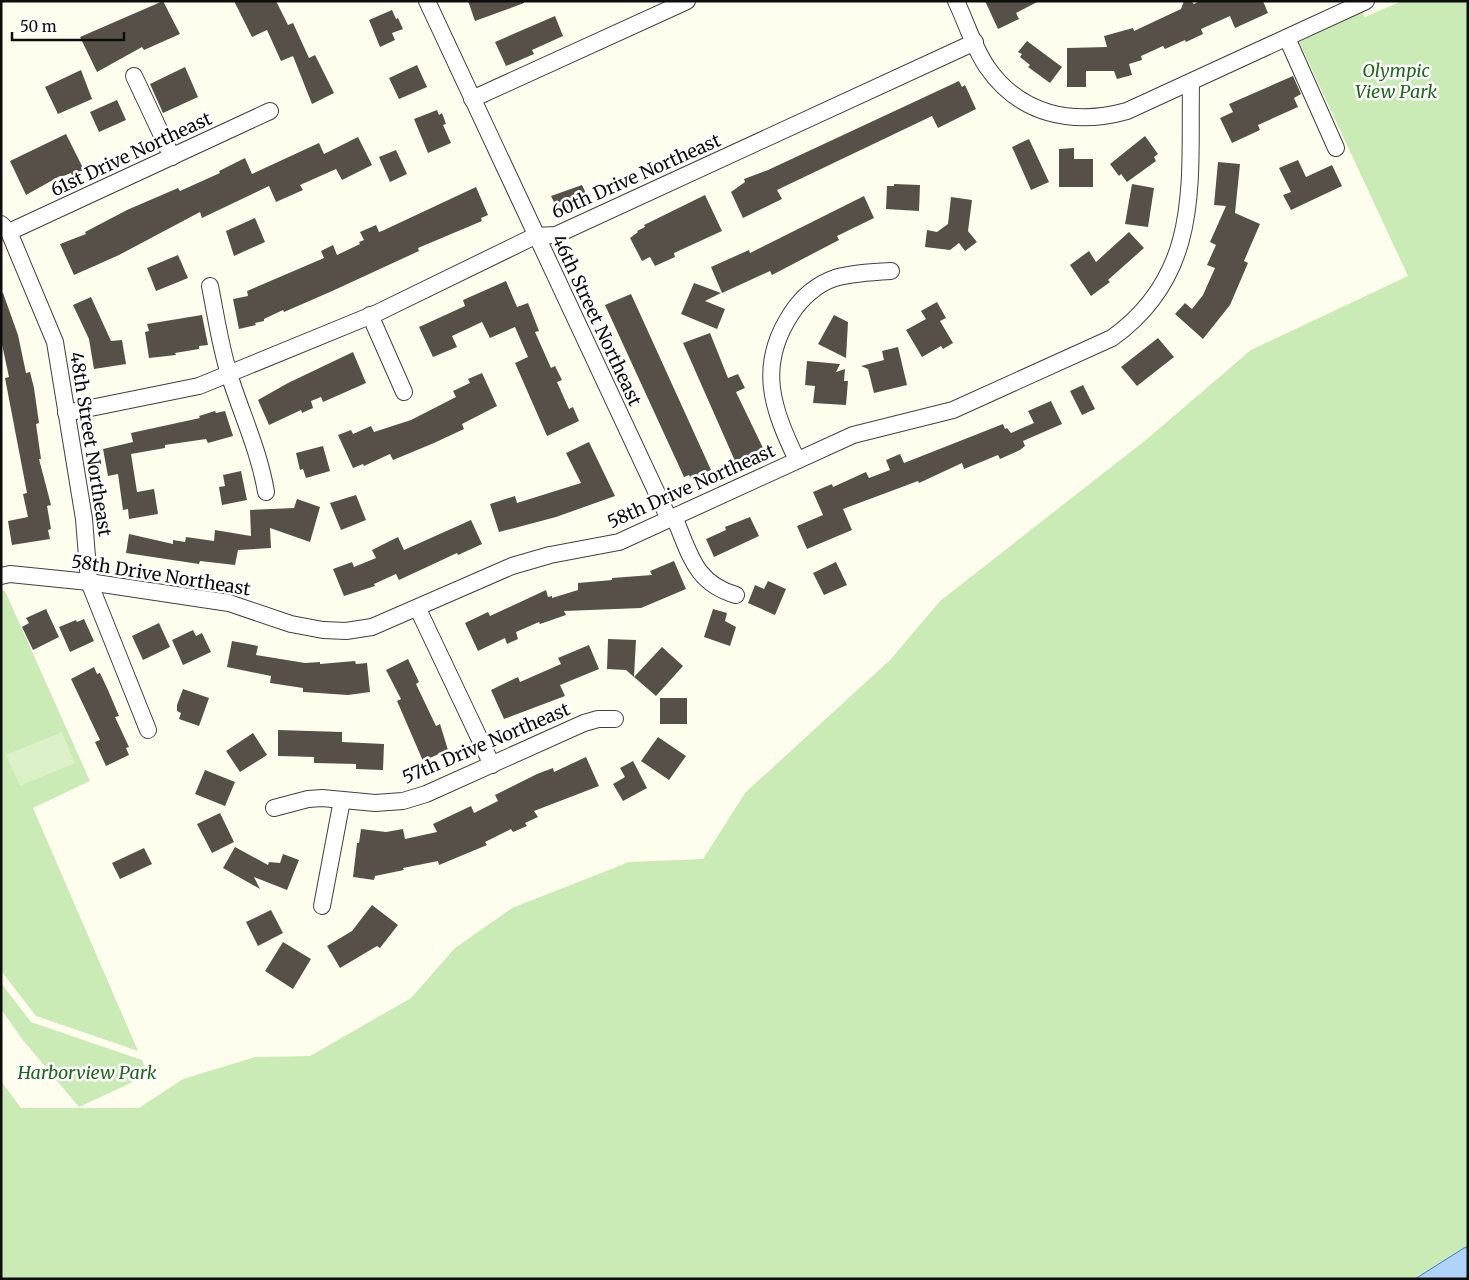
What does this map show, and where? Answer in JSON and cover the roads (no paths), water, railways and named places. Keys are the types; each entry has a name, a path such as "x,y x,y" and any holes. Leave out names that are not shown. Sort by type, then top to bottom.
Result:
{"street":[{"name":"46th Street Northeast","path":"427,1 535,236 672,518 704,578 719,590 736,595"},
{"path":"472,98 687,1"},
{"path":"956,1 987,66 1003,86 1034,108 1058,116 1103,118 1127,111 1366,1"},
{"path":"1287,38 1336,148"},
{"name":"60th Drive Northeast","path":"66,412 199,386 370,315 535,236 556,236 975,42"},
{"path":"134,76 172,157"},
{"name":"58th Drive Northeast","path":"1,576 10,574 89,582 228,603 291,624 323,630 346,631 372,627 418,609 512,566 550,555 619,542 797,460 870,430 953,410 1112,338 1131,324 1147,308 1164,285 1178,255 1188,197 1191,82"},
{"name":"61st Drive Northeast","path":"5,228 172,157 270,111"},
{"name":"48th Street Northeast","path":"5,228 55,342 84,519 89,582 148,730"},
{"path":"797,460 774,405 770,379 774,348 782,327 797,304 816,287 834,278 891,271"},
{"path":"210,286 229,373 262,464 266,492"},
{"path":"370,315 404,392"},
{"path":"418,609 492,765"},
{"name":"57th Drive Northeast","path":"274,808 308,800 342,800 375,803 403,801 426,794 584,722 598,719 615,720"},
{"path":"322,906 342,800"}],"water":[{"path":"1468,1247 1468,1279 1415,1279 1464,1248"}],"park label":[{"name":"Olympic View Park","path":"1396,80"},
{"name":"Harborview Park","path":"87,1072"}]}
